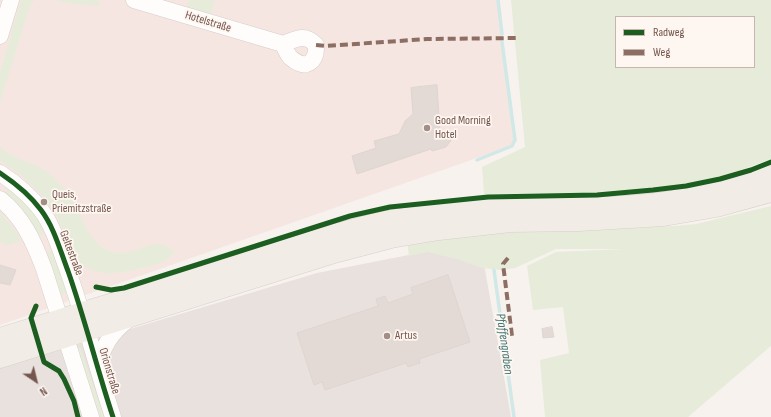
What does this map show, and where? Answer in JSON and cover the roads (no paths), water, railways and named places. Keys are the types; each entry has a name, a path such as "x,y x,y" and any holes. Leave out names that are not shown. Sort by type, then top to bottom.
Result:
{"main road":[{"path":"0,338 62,328 84,322 338,233 386,221 436,213 480,210 531,207 627,206 674,200 727,188 771,174"},
{"path":"84,322 134,316 334,253 391,238 439,230 510,222 579,221 664,216 716,206 771,192"},
{"path":"0,358 62,328"}],"street":[{"path":"0,36 11,0"},
{"name":"Hotelstraße","path":"134,0 283,44"},
{"name":"Geltestraße","path":"0,173 31,197 42,210 56,238 84,322"},
{"path":"0,199 17,215 30,235 44,269 91,417"},
{"path":"98,371 100,358 110,336 117,328 134,316"},
{"name":"Orionstraße","path":"84,322 98,371 114,417"}],"waterway":[{"name":"Pfaffengraben","path":"498,0 502,34"},
{"name":"Pfaffengraben","path":"477,160 512,146 515,140 502,42"},
{"name":"Pfaffengraben","path":"494,270 514,417"}],"place":[{"name":"Good Morning Hotel","path":"427,128"},
{"name":"Queis, Priemitzstraße","path":"44,202"},
{"name":"Artus","path":"387,336"}]}
